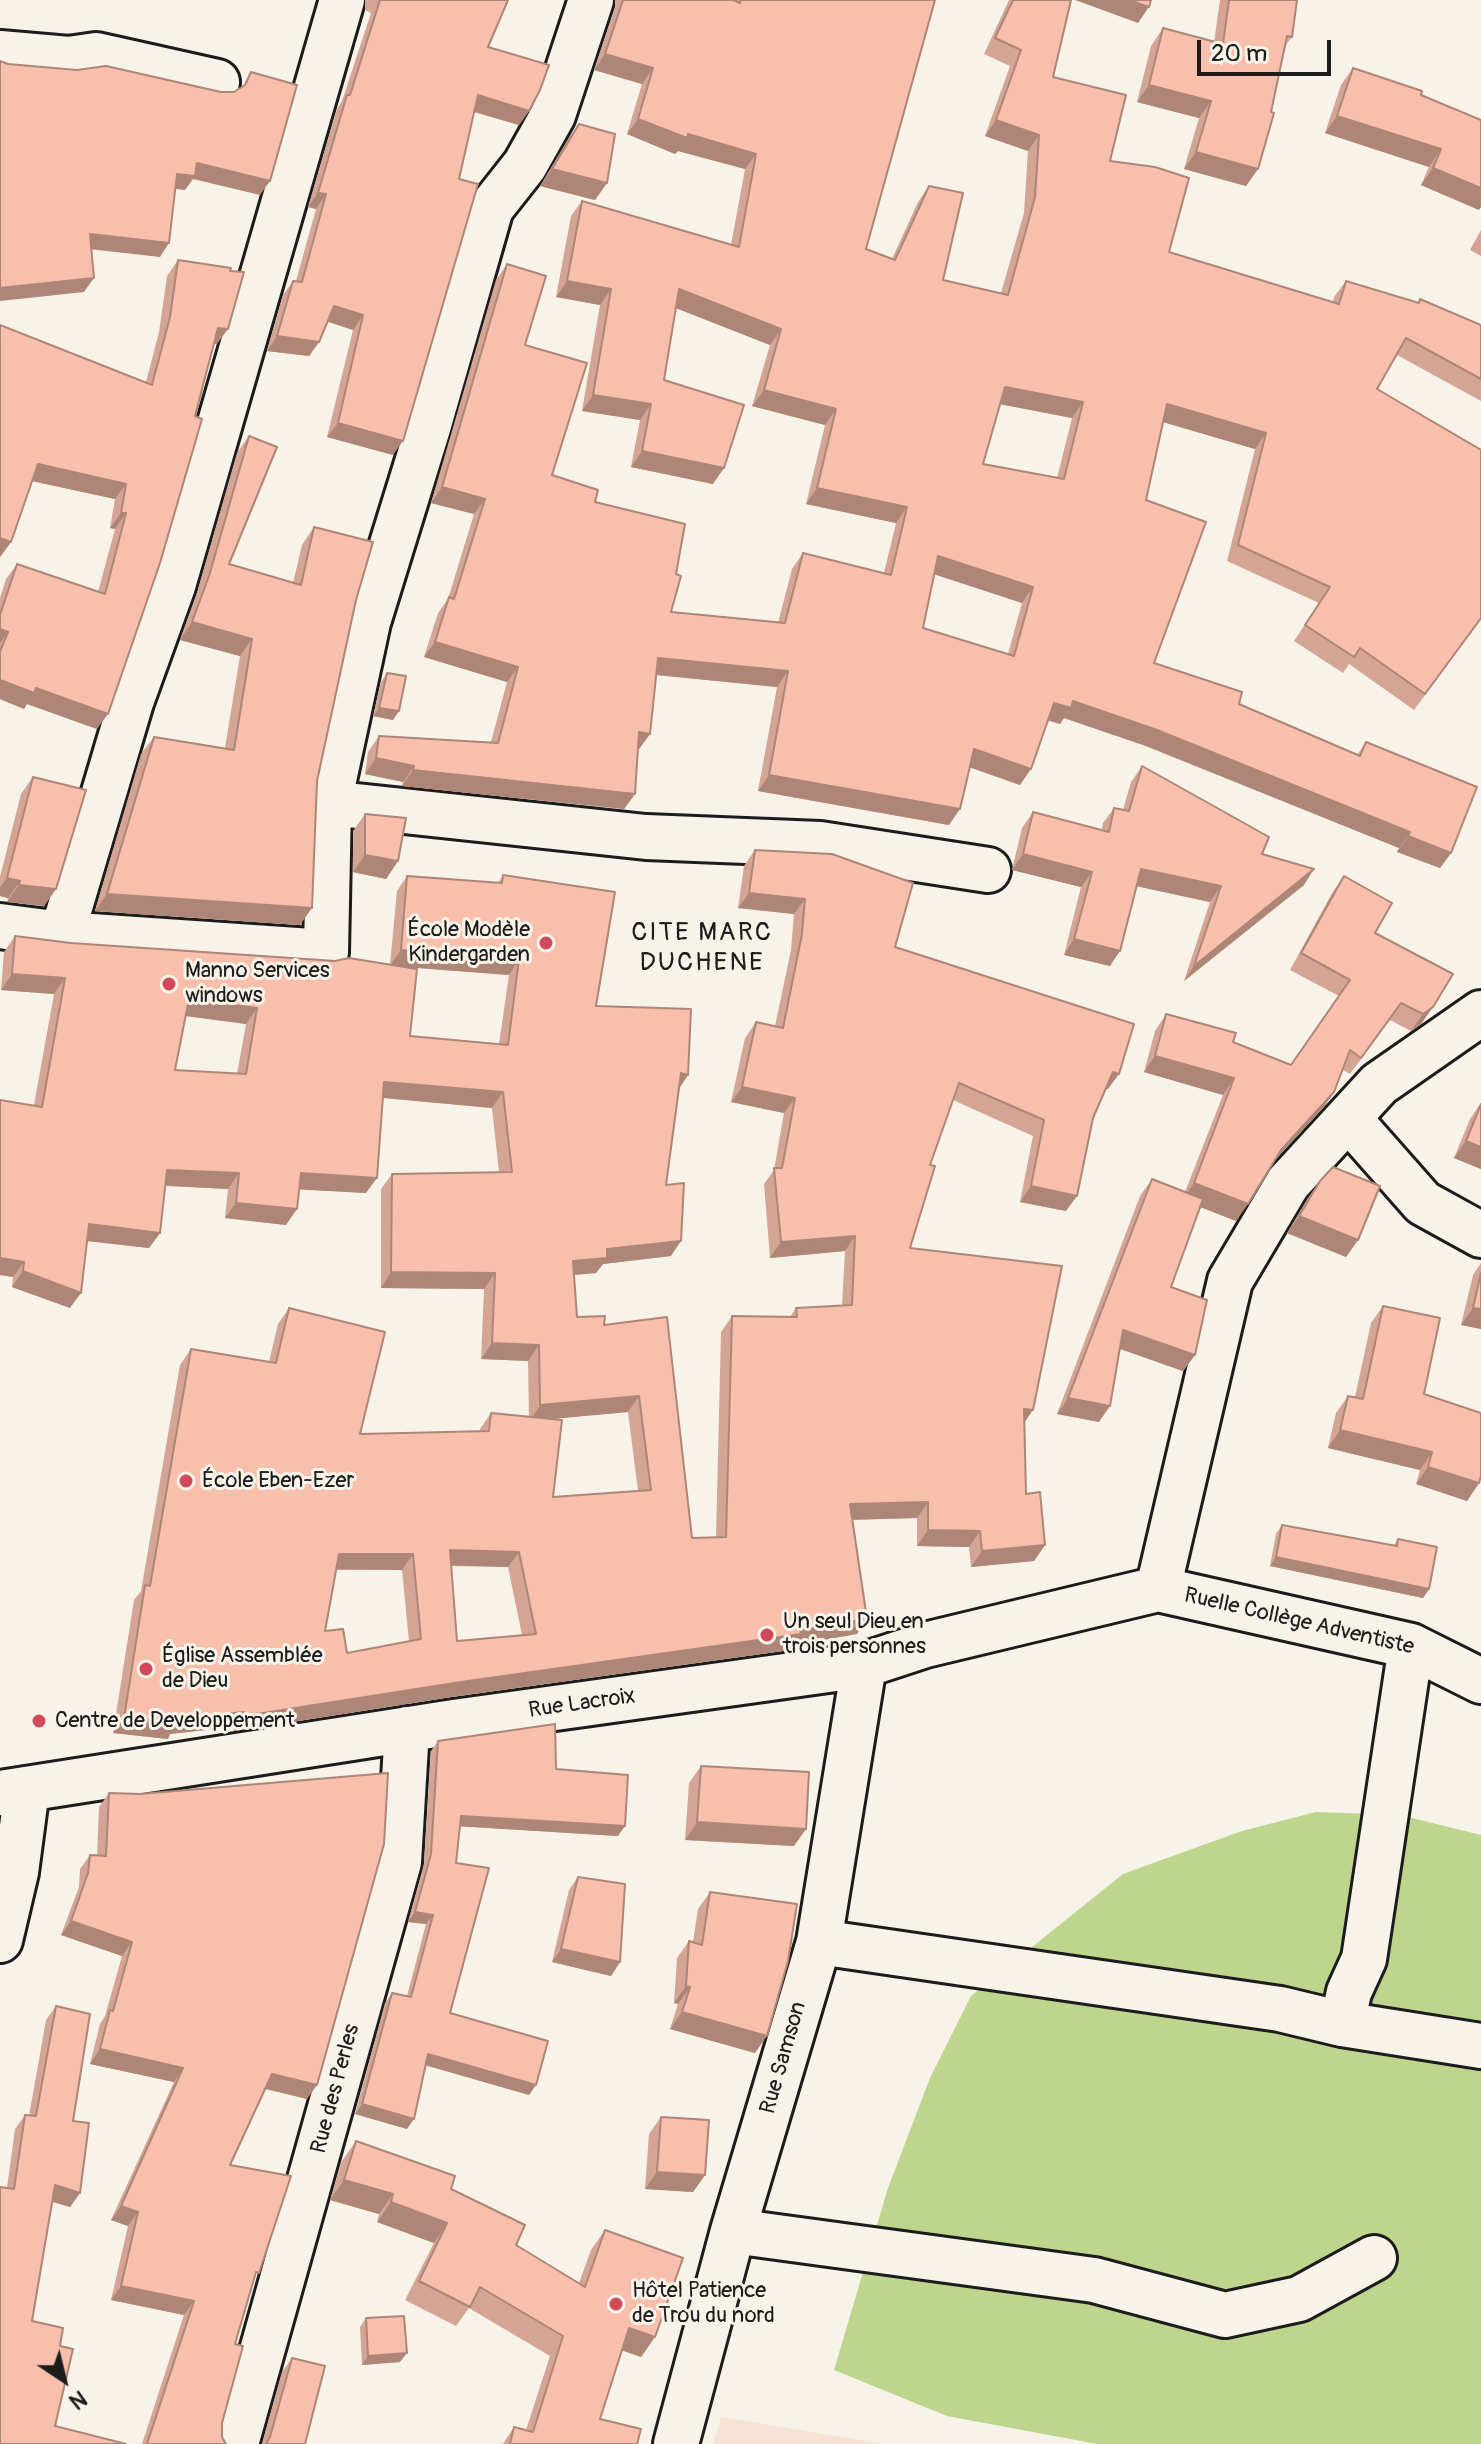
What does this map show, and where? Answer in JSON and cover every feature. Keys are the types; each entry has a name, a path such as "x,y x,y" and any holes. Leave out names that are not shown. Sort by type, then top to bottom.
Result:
{"street":[{"path":"62,934 131,702 173,586 342,0"},
{"path":"0,926 62,934 326,952 329,803 368,622 491,208 525,165 553,115 591,0"},
{"path":"0,53 69,59 96,55 217,82"},
{"path":"329,803 621,835 820,844 988,870"},
{"path":"1158,1589 1230,1281 1288,1183 1379,1084 1481,1013"},
{"path":"1348,1118 1423,1203 1481,1235"},
{"name":"Ruelle Collège Adventiste","path":"1158,1589 1411,1646 1481,1681"},
{"name":"Rue Lacroix","path":"14,1791 407,1729 864,1665 925,1645 1158,1589"},
{"path":"1342,2024 1349,1992 1364,1959 1411,1646"},
{"name":"Rue Samson","path":"676,2444 733,2231 819,1942 864,1665"},
{"name":"Rue des Perles","path":"236,2444 399,1862 407,1729"},
{"path":"0,1940 16,1872 14,1791"},
{"path":"819,1942 1280,2009 1342,2024 1481,2046"},
{"path":"733,2231 1094,2280 1225,2315 1299,2299 1374,2258"}],"shaded area":[{"path":"721,2417 885,2444 713,2444"}],"green space":[{"path":"1316,1812 1400,1815 1481,1835 1481,2444 1097,2444 947,2416 834,2370 888,2188 930,2078 971,1996 1123,1874 1242,1831"}],"building":[{"path":"380,0 508,0 488,47 549,65 529,111 478,95 459,179 478,184 403,441 338,423 363,315 334,306 319,342 277,336 293,281 302,282 326,194 318,193"},
{"path":"623,0 734,0 740,3 741,0 935,0 866,249 895,260 929,186 963,193 943,280 1008,295 1035,197 1039,135 996,120 1021,50 995,38 1013,0 1071,0 1053,77 1126,95 1110,161 1155,167 1189,178 1169,252 1339,304 1346,281 1419,303 1420,299 1481,325 1481,379 1406,338 1377,389 1481,450 1481,618 1425,694 1360,648 1354,657 1305,625 1330,587 1238,545 1266,433 1167,404 1146,500 1206,522 1154,663 1242,692 1239,704 1360,756 1366,742 1477,787 1451,853 1408,836 1410,832 1157,730 1073,701 1071,708 1054,703 1031,769 974,749 960,809 769,775 788,671 658,658 650,734 639,732 635,794 413,770 414,766 376,758 379,736 498,743 518,667 435,642 449,597 454,599 485,499 442,487 507,264 546,276 525,345 587,363 552,475 598,490 595,502 685,524 676,574 681,576 671,612 785,623 803,553 891,575 907,507 817,488 836,409 764,390 781,329 679,289 664,380 744,405 724,468 642,451 651,404 593,395 611,289 567,281 582,201 739,247 756,154 688,134 687,138 638,119 653,68 605,54","holes":["1005,387 1083,402 1064,479 983,464","938,556 1033,587 1014,656 923,628"]},
{"path":"1129,0 1151,0 1149,7"},
{"path":"1229,0 1297,0 1292,37 1287,36 1271,112 1274,113 1258,169 1196,152 1211,101 1149,85 1163,28 1223,44"},
{"path":"0,61 77,70 106,66 221,92 234,92 245,85 251,72 297,85 270,181 197,163 195,176 177,174 169,243 90,234 94,278 0,288"},
{"path":"1353,68 1422,91 1421,95 1481,120 1481,188 1433,168 1441,149 1337,116"},
{"path":"579,124 615,134 607,183 552,169"},
{"path":"178,260 244,272 228,329 218,328 195,416 202,419 160,563 108,714 36,688 34,693 0,680 0,651 8,632 0,629 0,615 17,564 105,594 126,513 121,513 126,484 38,464 11,542 0,538 0,325 152,385 170,317"},
{"path":"249,436 277,447 229,564 301,585 314,527 373,542 356,600 317,781 312,908 107,894 154,737 234,750 252,639 192,622 209,576"},
{"path":"387,673 406,676 399,711 379,708"},
{"path":"1142,766 1269,837 1262,854 1314,869 1194,966 1221,886 1141,869 1120,951 1074,939 1092,872 1023,854 1033,812 1109,832 1114,808 1129,811"},
{"path":"33,777 86,790 56,889 19,885 20,881 7,878"},
{"path":"365,814 406,818 398,861 365,855"},
{"path":"755,850 832,854 913,883 895,947 1134,1024 1119,1074 1113,1072 1093,1118 1077,1196 1031,1186 1044,1120 959,1083 930,1165 935,1166 910,1248 1062,1266 1033,1410 1024,1409 1026,1494 1040,1492 1045,1545 982,1551 980,1531 928,1530 928,1502 850,1504 867,1619 800,1630 801,1634 244,1716 244,1712 179,1719 178,1723 124,1718 145,1585 150,1586 191,1349 276,1363 289,1308 385,1332 360,1434 489,1431 491,1413 562,1420 553,1497 651,1490 639,1396 540,1405 539,1345 492,1343 495,1273 391,1272 392,1174 512,1172 503,1092 384,1082 377,1178 301,1173 297,1209 236,1203 239,1173 167,1170 160,1233 89,1224 81,1293 23,1271 24,1262 0,1258 0,1100 42,1107 65,978 12,974 15,936 71,943 335,961 349,958 417,969 410,1036 508,1045 519,959 401,950 407,876 502,883 503,875 615,892 596,1006 691,1009 688,1075 681,1073 666,1185 684,1183 681,1241 607,1249 607,1258 573,1261 577,1317 605,1316 604,1325 667,1317 692,1538 726,1537 732,1316 797,1317 796,1308 852,1305 855,1236 781,1242 774,1168 782,1168 795,1098 742,1087 756,1022 783,1028 802,934 805,899 749,893","holes":["189,999 257,1008 246,1074 175,1070","450,1550 519,1552 536,1634 457,1641","339,1554 413,1554 421,1639 347,1653 343,1629 325,1631"]},
{"path":"1344,876 1392,903 1375,933 1453,974 1433,1007 1423,1014 1401,1003 1361,1058 1350,1050 1334,1092 1281,1150 1248,1204 1194,1183 1234,1078 1155,1056 1166,1014 1236,1033 1233,1042 1291,1065 1350,980 1301,953"},
{"path":"1481,1104 1481,1147 1466,1141"},
{"path":"1333,1167 1380,1186 1358,1240 1299,1216 1320,1181"},
{"path":"1152,1179 1203,1199 1171,1287 1207,1300 1195,1355 1123,1330 1110,1406 1068,1398"},
{"path":"1481,1273 1481,1309 1473,1308"},
{"path":"1383,1306 1440,1318 1424,1394 1481,1413 1479,1483 1428,1467 1432,1452 1340,1430 1348,1396 1363,1399"},
{"path":"1282,1525 1397,1546 1398,1539 1437,1547 1429,1589 1276,1557"},
{"path":"555,1724 556,1769 628,1775 625,1826 461,1816 456,1863 489,1868 450,2013 548,2041 536,2085 428,2054 414,2119 362,2104 392,1993 411,1997 433,1915 415,1912 431,1854 438,1741"},
{"path":"701,1766 809,1772 806,1829 697,1822"},
{"path":"388,1773 384,1844 317,2085 272,2074 230,2165 291,2176 259,2273 256,2272 235,2344 243,2346 222,2423 222,2437 226,2444 147,2444 194,2301 121,2286 138,2212 121,2206 183,2068 100,2049 132,1942 71,1921 88,1873 90,1855 106,1856 109,1793 140,1794"},
{"path":"578,1877 625,1884 620,1962 561,1949"},
{"path":"710,1892 797,1904 788,1961 767,2036 682,2012 690,1987 686,1986 689,1941 702,1945"},
{"path":"56,2006 90,2014 73,2121 89,2123 80,2193 55,2185 32,2321 63,2328 60,2346 73,2349 55,2426 126,2444 0,2444 0,2187 14,2189 25,2115 36,2116"},
{"path":"661,2117 709,2120 705,2175 657,2172"},
{"path":"356,2141 455,2176 451,2189 525,2225 516,2245 585,2287 605,2230 683,2258 655,2337 629,2328 600,2419 641,2429 637,2444 510,2444 514,2427 533,2432 563,2336 480,2287 470,2307 419,2281 447,2223 391,2202 393,2194 344,2180"},
{"path":"404,2316 407,2353 368,2356 366,2318"},
{"path":"292,2358 325,2366 305,2444 266,2444 270,2437"}],"place":[{"name":"École Modèle Kindergarden","path":"546,943"},
{"name":"Manno Services windows","path":"169,984"},
{"name":"École Eben-Ezer","path":"186,1481"},
{"name":"Un seul Dieu en trois personnes","path":"767,1635"},
{"name":"Église Assemblée de Dieu","path":"146,1669"},
{"name":"Centre de Developpement","path":"39,1721"},
{"name":"Hôtel Patience de Trou du nord","path":"616,2304"}],"district":[{"name":"CITE MARC DUCHENE","path":"702,948"}]}
